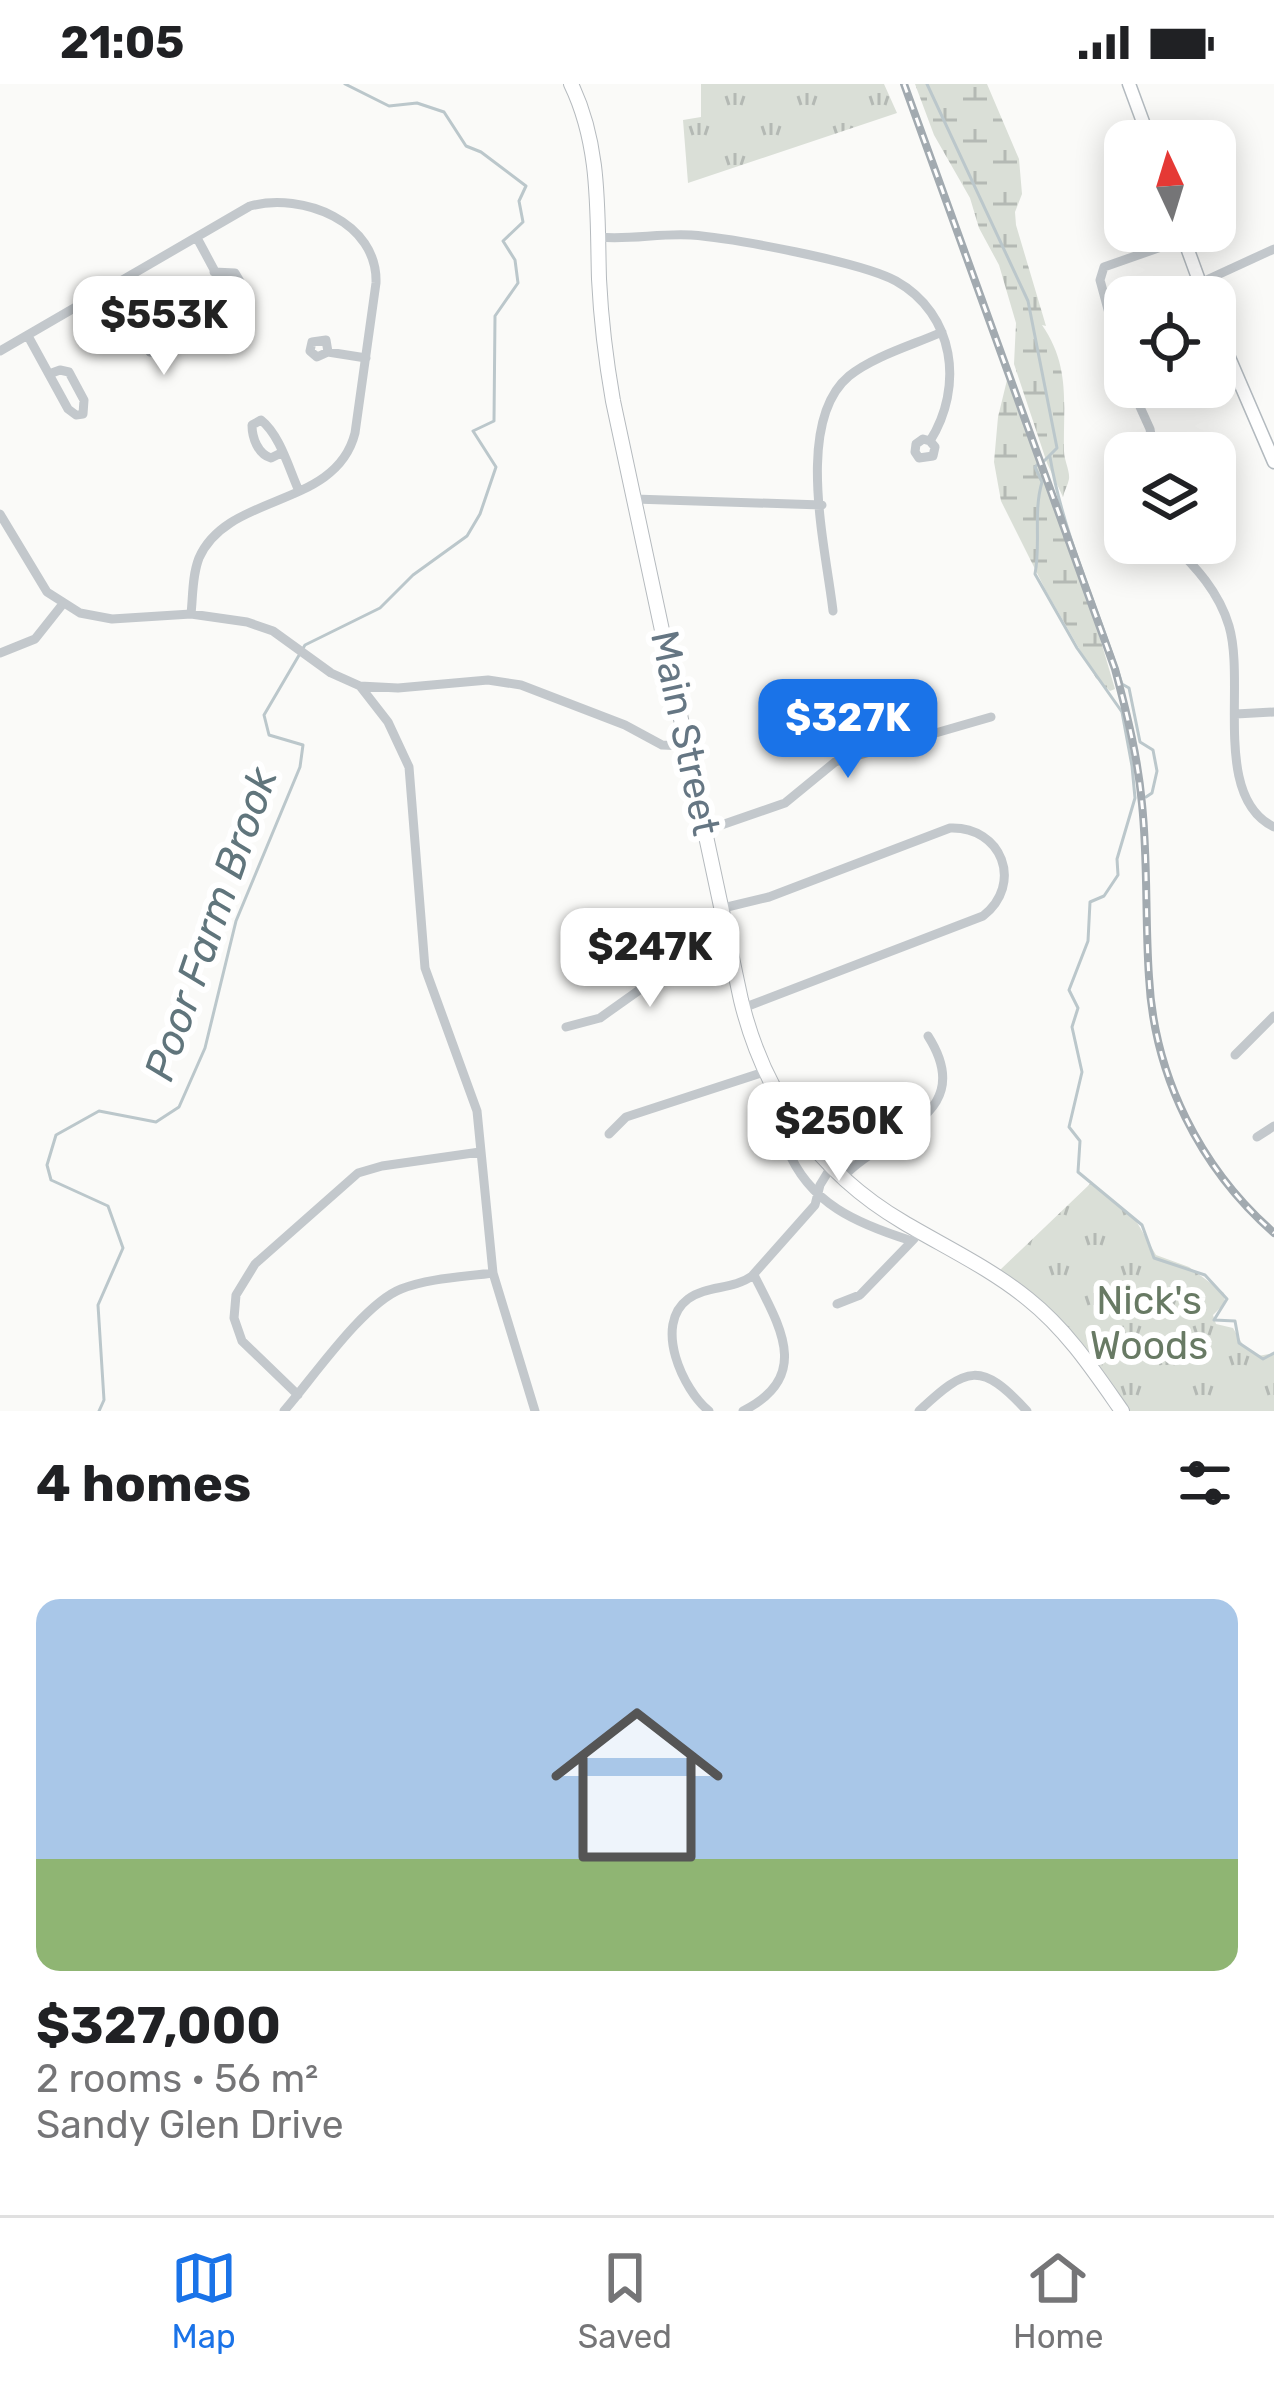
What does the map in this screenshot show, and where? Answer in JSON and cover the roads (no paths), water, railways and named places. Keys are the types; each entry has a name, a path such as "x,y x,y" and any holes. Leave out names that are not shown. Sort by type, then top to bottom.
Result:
{"main road":[{"name":"Main Street","path":"571,84 595,164 606,367 742,1007 764,1072 779,1101 836,1172 916,1237 995,1275 1048,1317 1090,1364 1122,1411"},
{"path":"1129,84 1142,120"},
{"path":"1236,374 1274,462"}],"street":[{"path":"0,351 244,208 274,202 304,207 350,226 368,244 376,266 349,452 327,477 228,525 210,541 197,564 191,614"},
{"path":"599,237 697,236 848,266 887,277 910,290 931,312 950,356 951,381 944,412 930,441"},
{"path":"197,238 214,272"},
{"path":"1226,276 1274,248"},
{"path":"1104,295 1100,280 1104,267 1141,252"},
{"path":"116,287 136,326"},
{"path":"833,611 819,434 827,404 854,372 942,332"},
{"path":"28,335 68,409 83,414 84,400 69,372 50,374"},
{"path":"328,352 366,358"},
{"path":"281,453 299,491"},
{"path":"634,499 822,505"},
{"path":"0,514 37,578 62,605 80,614 112,620 191,614 260,625 331,674 360,686 398,688 474,680 521,685 626,725 664,746 687,746"},
{"path":"1191,564 1227,620 1233,649 1241,792 1253,812 1274,827"},
{"path":"0,653 35,639 62,605"},
{"path":"360,686 391,728 411,774 424,962 475,1106 494,1273 535,1411"},
{"path":"1236,714 1274,712"},
{"path":"707,830 785,803 831,763 991,717"},
{"path":"722,908 769,897 946,828 982,834 997,848 1005,867 1001,895 983,916 742,1007"},
{"path":"566,1027 600,1018 645,986 733,965"},
{"path":"1235,1055 1274,1016"},
{"path":"709,1411 694,1396 679,1364 674,1317 692,1297 740,1284 754,1275 809,1213 836,1172 919,1122 936,1106 944,1070 928,1036"},
{"path":"609,1134 626,1117 764,1072"},
{"path":"779,1101 785,1145 818,1195 845,1216 916,1237 860,1295 837,1304"},
{"path":"1257,1137 1274,1126"},
{"path":"298,1395 254,1356 237,1332 234,1304 244,1278 352,1177 376,1167 481,1152"},
{"path":"284,1411 370,1310 390,1294 415,1284 494,1273"},
{"path":"743,1411 779,1380 786,1360 781,1333 754,1275"},
{"path":"919,1411 958,1377 977,1373 994,1378 1027,1411"}],"waterway":[{"name":"Poor Farm Brook","path":"99,1411 104,1400 98,1305 123,1248 108,1206 51,1180 47,1165 56,1135 99,1111 156,1122 179,1107 205,1048 236,921 300,767 303,745 269,735 264,715 305,645 380,608 413,575 467,536 496,467 473,431 494,421 495,316 518,283 515,260 503,241 523,222 519,201 526,186 466,146 444,112 417,103 389,106 345,84"},
{"path":"927,84 1028,301 1057,448 1044,461"},
{"path":"1050,457 1072,543 1122,684 1129,688 1140,742 1153,750 1157,771 1152,793 1146,797"},
{"path":"1038,464 1042,482 1035,574 1077,648 1122,712 1135,798 1117,859 1118,875 1104,896 1090,902 1088,941 1069,990 1078,1008 1072,1027 1082,1072 1069,1127 1080,1141 1078,1172 1142,1225 1154,1258 1205,1275 1227,1299 1214,1320 1235,1321 1239,1343 1263,1359 1274,1353"}],"railway":[{"path":"904,84 1115,669 1140,787 1148,956 1160,1050 1203,1150 1274,1233"}],"park label":[{"name":"Nick's Woods","path":"1149,1324"}]}
